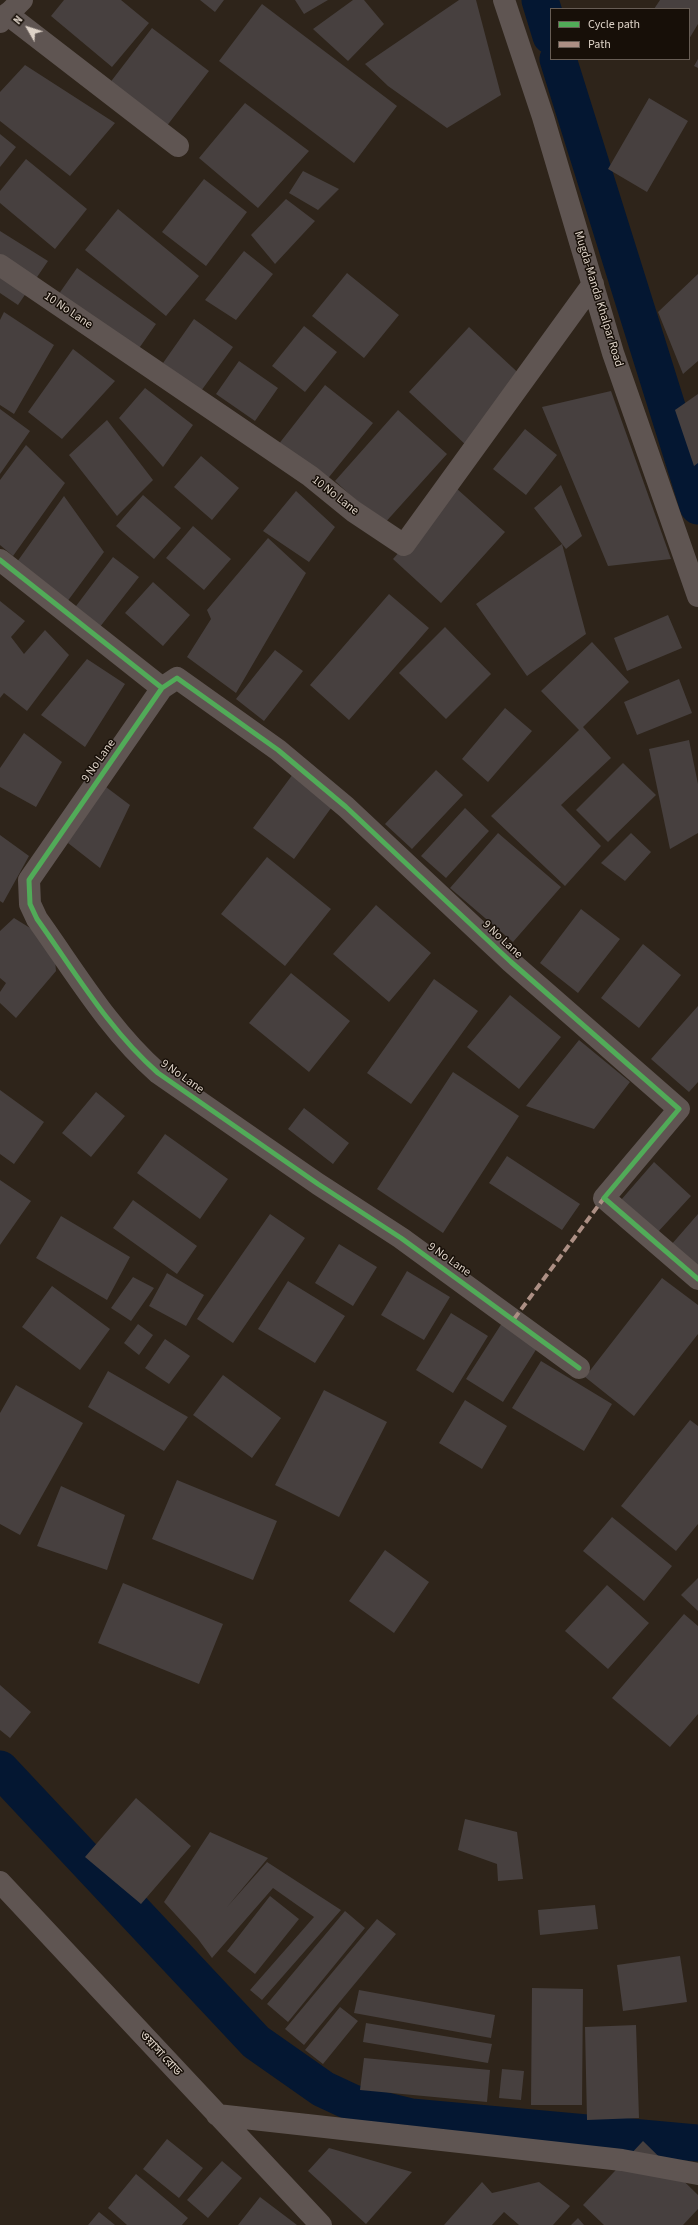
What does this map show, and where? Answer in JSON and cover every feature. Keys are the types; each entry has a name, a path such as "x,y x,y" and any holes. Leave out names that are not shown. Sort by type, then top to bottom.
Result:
{"street":[{"name":"Mugda-Manda Khalpar Road","path":"504,0 543,117 613,353 698,596"},
{"path":"10,12 178,146"},
{"name":"10 No Lane","path":"0,265 310,476 353,511 404,545 593,284"},
{"path":"0,560 162,688"},
{"name":"9 No Lane","path":"580,1368 401,1238 318,1184 158,1074 134,1052 104,1013 37,919 30,904 29,880 162,688 177,678 278,750 346,807 511,962 679,1109 604,1198 698,1278"},
{"name":"ওয়াসা রোড","path":"0,1882 321,2225"},
{"path":"217,2115 622,2160 698,2174"}],"building":[{"path":"64,0 121,0 149,23 112,67 51,16"},
{"path":"200,0 224,0 215,12"},
{"path":"295,0 328,0 304,14"},
{"path":"353,0 364,0 384,24 348,61 313,29"},
{"path":"459,0 476,0 501,95 447,128 388,86 365,64"},
{"path":"660,0 698,0 698,24 690,37 690,8 655,8"},
{"path":"262,4 397,106 354,163 219,61"},
{"path":"152,28 209,71 166,127 109,84"},
{"path":"698,59 698,68 694,66"},
{"path":"25,65 115,123 70,176 0,121 0,92"},
{"path":"649,98 688,121 647,192 608,169"},
{"path":"245,103 309,151 258,208 199,158"},
{"path":"0,134 16,147 0,167"},
{"path":"26,159 87,209 55,249 0,203 0,191"},
{"path":"303,171 339,189 318,210 289,193"},
{"path":"204,179 247,212 206,266 162,232"},
{"path":"286,199 315,221 275,264 251,235"},
{"path":"118,209 199,276 166,316 85,250"},
{"path":"0,231 48,261 18,305 0,293"},
{"path":"244,251 273,274 236,320 205,300"},
{"path":"77,268 156,324 128,364 49,308"},
{"path":"347,273 399,315 364,358 312,316"},
{"path":"698,274 698,361 683,374 658,312"},
{"path":"4,312 54,345 14,414 0,405 0,320"},
{"path":"194,319 233,347 201,391 163,363"},
{"path":"304,326 337,352 305,392 272,366"},
{"path":"469,327 527,381 467,446 409,392"},
{"path":"73,349 115,381 62,439 28,412"},
{"path":"239,361 278,388 255,421 216,394"},
{"path":"325,385 373,423 325,482 278,445"},
{"path":"145,388 193,425 163,467 119,418"},
{"path":"611,391 671,559 608,566 542,407"},
{"path":"698,394 698,463 694,466 675,410"},
{"path":"0,409 30,431 0,474"},
{"path":"398,410 447,454 383,525 335,481"},
{"path":"107,420 153,480 117,516 69,455"},
{"path":"525,429 557,455 526,495 493,469"},
{"path":"26,445 65,483 13,556 0,545 0,480"},
{"path":"201,456 239,488 212,520 174,487"},
{"path":"561,485 582,536 566,549 534,508"},
{"path":"456,488 505,532 441,603 393,559"},
{"path":"296,491 335,527 309,562 263,531"},
{"path":"143,495 181,528 154,559 116,526"},
{"path":"64,496 104,552 58,614 7,576"},
{"path":"193,526 231,559 204,590 166,558"},
{"path":"268,538 306,573 236,693 187,657 211,619 207,610"},
{"path":"562,544 586,634 527,676 476,604"},
{"path":"113,557 139,577 92,637 67,618"},
{"path":"153,582 190,615 163,646 125,613"},
{"path":"389,594 429,628 349,720 310,685"},
{"path":"0,601 25,621 11,637 24,654 45,630 69,655 27,711 4,693 0,698"},
{"path":"668,615 682,648 627,671 614,638"},
{"path":"445,627 491,674 446,719 399,673"},
{"path":"592,642 629,682 583,727 611,758 561,805 601,846 565,886 491,816 579,730 541,691"},
{"path":"275,650 303,671 264,721 236,699"},
{"path":"87,659 125,684 85,747 41,715"},
{"path":"679,679 692,713 637,735 624,702"},
{"path":"505,708 532,731 488,782 462,759"},
{"path":"24,733 62,762 36,807 0,787 0,768"},
{"path":"689,740 698,784 698,833 670,849 649,749"},
{"path":"623,763 656,795 608,842 576,810"},
{"path":"436,770 463,795 412,849 385,824"},
{"path":"293,774 334,804 294,859 253,828"},
{"path":"98,781 130,805 100,868 68,843"},
{"path":"465,808 489,831 446,878 421,856"},
{"path":"498,833 561,887 513,942 450,888"},
{"path":"631,833 651,852 625,881 601,863"},
{"path":"0,835 29,856 3,903 0,901"},
{"path":"267,857 331,909 285,966 221,914"},
{"path":"376,905 431,953 389,1002 333,954"},
{"path":"581,909 620,939 578,993 540,963"},
{"path":"14,918 35,931 55,960 56,971 16,1018 0,1003 0,992 6,983 0,978 0,931"},
{"path":"643,944 681,975 639,1028 601,998"},
{"path":"291,973 350,1021 309,1072 249,1023"},
{"path":"434,979 478,1011 411,1104 367,1073"},
{"path":"510,995 561,1037 519,1089 467,1047"},
{"path":"698,1006 698,1082 689,1092 651,1059"},
{"path":"579,1040 630,1082 594,1129 526,1106"},
{"path":"453,1072 519,1116 443,1233 377,1189"},
{"path":"0,1090 44,1122 14,1164 0,1154"},
{"path":"96,1092 125,1116 91,1157 62,1133"},
{"path":"304,1108 349,1143 333,1164 288,1129"},
{"path":"165,1134 228,1179 200,1219 137,1173"},
{"path":"507,1156 580,1204 562,1230 489,1183"},
{"path":"654,1162 691,1196 657,1233 621,1200"},
{"path":"0,1180 31,1201 0,1245"},
{"path":"133,1200 197,1246 177,1274 113,1228"},
{"path":"270,1214 305,1238 233,1343 197,1319"},
{"path":"698,1214 698,1270 671,1245"},
{"path":"61,1216 130,1257 107,1300 36,1258"},
{"path":"339,1244 377,1267 353,1306 315,1283"},
{"path":"407,1271 450,1297 424,1340 381,1315"},
{"path":"167,1273 204,1295 186,1326 149,1306"},
{"path":"133,1277 154,1288 131,1321 111,1308"},
{"path":"662,1278 698,1305 698,1334 634,1416 585,1377"},
{"path":"288,1281 345,1316 315,1363 258,1329"},
{"path":"52,1286 110,1329 80,1370 22,1327"},
{"path":"451,1313 488,1336 453,1393 416,1370"},
{"path":"502,1323 539,1345 503,1402 466,1379"},
{"path":"138,1324 153,1335 139,1355 124,1343"},
{"path":"165,1339 190,1356 169,1384 145,1368"},
{"path":"541,1361 612,1404 584,1451 512,1408"},
{"path":"108,1371 188,1417 164,1451 88,1407"},
{"path":"223,1375 281,1418 252,1458 193,1415"},
{"path":"16,1385 83,1423 20,1535 0,1524 0,1413"},
{"path":"324,1390 387,1422 339,1517 275,1485"},
{"path":"465,1400 507,1426 482,1469 439,1443"},
{"path":"690,1420 698,1426 698,1524 676,1551 621,1506"},
{"path":"177,1480 277,1521 253,1580 152,1539"},
{"path":"61,1486 125,1515 107,1570 37,1546"},
{"path":"612,1517 672,1566 644,1601 583,1551"},
{"path":"385,1550 429,1582 394,1633 349,1601"},
{"path":"698,1578 698,1611 681,1595"},
{"path":"123,1583 223,1624 199,1684 98,1643"},
{"path":"607,1585 649,1623 608,1669 565,1631"},
{"path":"684,1614 698,1626 698,1714 670,1747 612,1698"},
{"path":"0,1685 31,1712 10,1738 0,1730"},
{"path":"136,1798 191,1846 141,1904 85,1857"},
{"path":"465,1819 517,1832 523,1879 498,1881 497,1864 458,1850"},
{"path":"210,1832 268,1858 227,1907 267,1862 341,1910 262,2000 250,1990 314,1917 273,1888 212,1958 198,1939 164,1902"},
{"path":"270,1896 299,1919 255,1974 227,1951"},
{"path":"595,1905 598,1929 540,1935 538,1910"},
{"path":"345,1911 365,1928 288,2022 267,2004"},
{"path":"377,1919 396,1934 304,2045 285,2029"},
{"path":"680,1956 687,2002 623,2011 617,1965"},
{"path":"532,1988 583,1989 582,2105 531,2105"},
{"path":"359,1990 495,2015 491,2038 354,2013"},
{"path":"340,2007 358,2021 323,2064 305,2050"},
{"path":"366,2023 492,2044 488,2063 363,2042"},
{"path":"636,2025 639,2118 587,2120 585,2027"},
{"path":"364,2058 490,2070 487,2102 360,2090"},
{"path":"502,2069 524,2071 521,2100 499,2098"},
{"path":"167,2139 203,2168 179,2198 143,2169"},
{"path":"643,2141 698,2195 698,2209 683,2225 604,2225 583,2205"},
{"path":"329,2148 412,2172 366,2224 308,2171"},
{"path":"222,2161 242,2178 208,2218 187,2200"},
{"path":"136,2174 188,2218 182,2225 127,2225 108,2208"},
{"path":"482,2182 492,2193 539,2182 570,2206 553,2225 519,2225 504,2212 492,2225 444,2225"},
{"path":"260,2197 297,2225 238,2225"},
{"path":"99,2212 115,2225 88,2225"},
{"path":"578,2218 584,2225 571,2225"}],"waterway":[{"path":"540,0 550,33"},
{"path":"558,60 698,506"},
{"path":"0,1769 256,2042 323,2089 353,2103 411,2117 698,2143"}],"marked path":[{"path":"514,1319 604,1198"}],"cycle path":[{"path":"0,560 162,688 29,880 30,904 37,919 93,1000 140,1056 158,1073 318,1184 401,1238 579,1368"},
{"path":"162,688 177,678 278,750 346,807 511,962 679,1109 604,1198 698,1279"}]}
